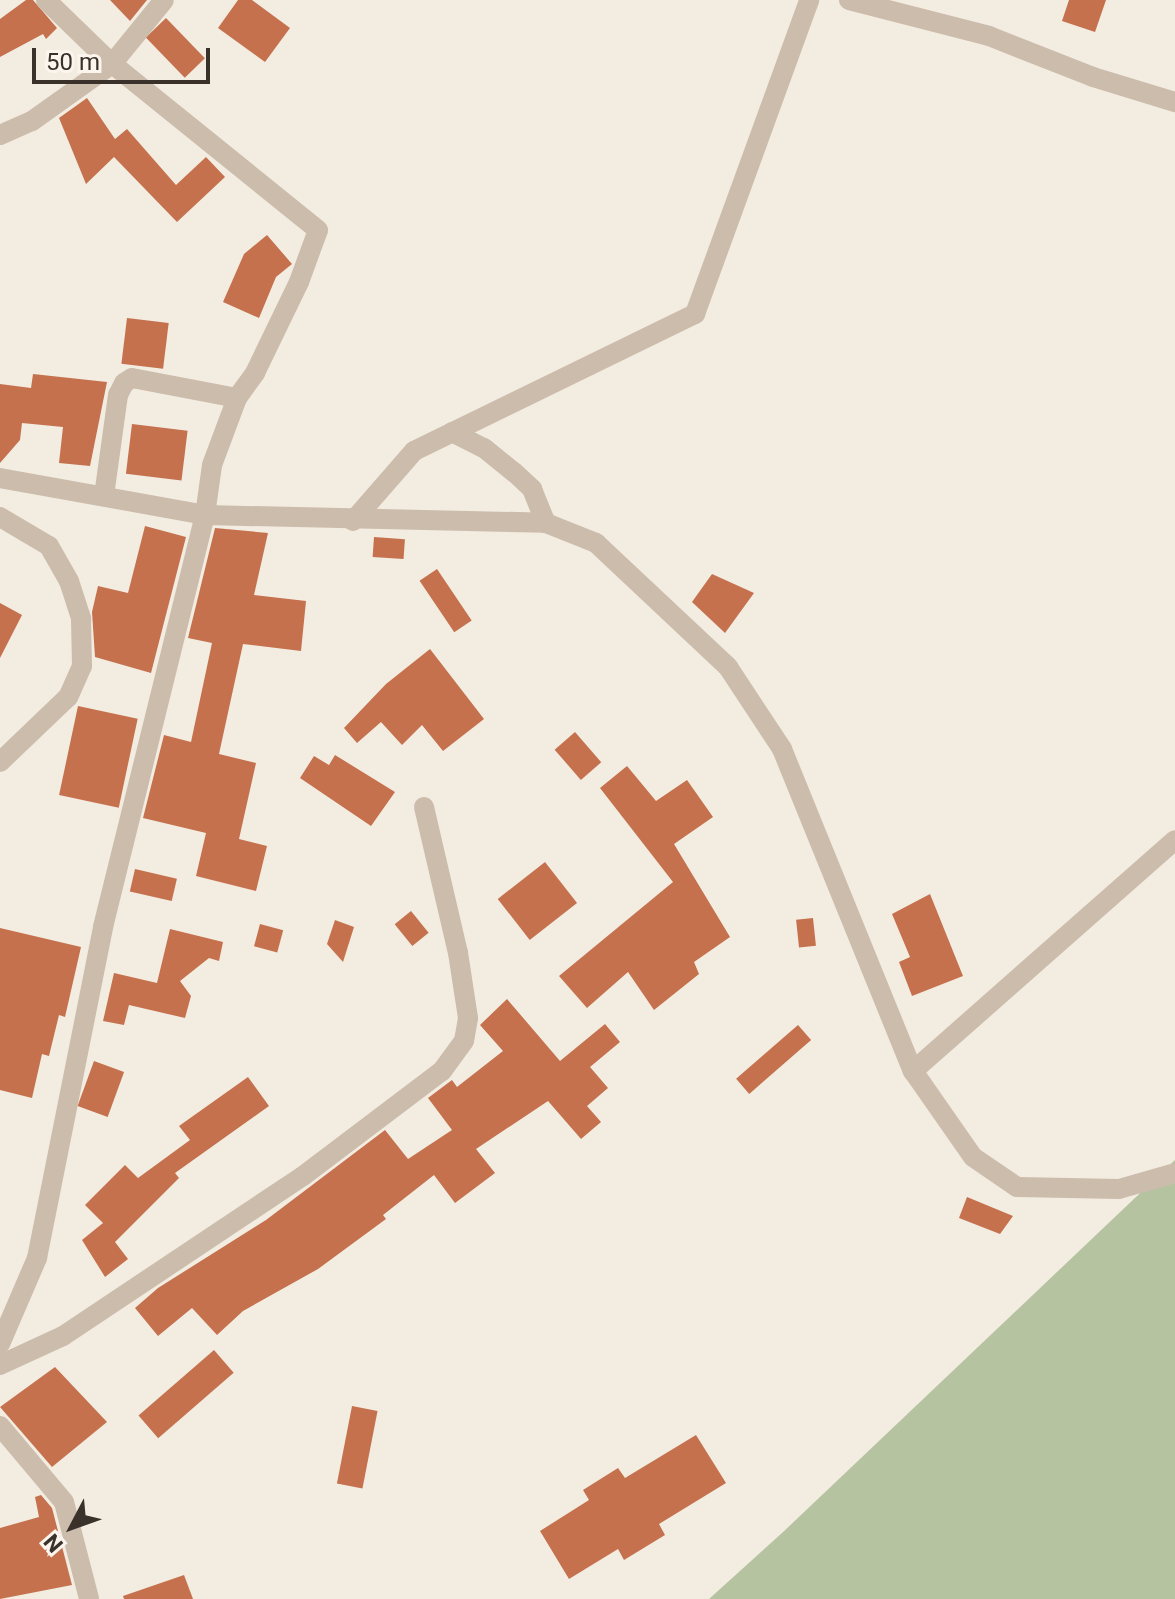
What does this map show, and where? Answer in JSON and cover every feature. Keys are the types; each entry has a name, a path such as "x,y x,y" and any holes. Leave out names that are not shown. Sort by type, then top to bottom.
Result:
{"street":[{"path":"0,1344 37,1258 103,927 205,515 212,465 237,398 255,373 293,295 318,230 112,64 46,0"},
{"path":"0,135 32,121 112,64 164,0"},
{"path":"353,521 414,451 695,314 809,0"},
{"path":"849,0 989,36 1093,77 1175,102"},
{"path":"104,496 118,395 124,383 132,378 237,398"},
{"path":"452,432 484,448 523,481 546,523"},
{"path":"0,478 205,515 353,521 546,523 596,543 728,667 782,749 913,1071 973,1157 1017,1187 1119,1189 1175,1173"},
{"path":"0,517 49,546 69,581 81,619 82,666 68,697 3,753"},
{"path":"0,1365 63,1336 303,1176 442,1071 464,1041 468,1018 458,953 424,807"},
{"path":"913,1071 1175,840"},
{"path":"0,1426 64,1502 89,1599"}],"green space":[{"path":"1175,1160 1175,1599 709,1599 782,1533"}],"building":[{"path":"26,0 33,0 57,28 46,39 43,34 0,57 0,19"},
{"path":"110,0 147,0 130,21"},
{"path":"238,0 252,0 290,28 265,62 218,28"},
{"path":"1069,0 1106,0 1095,32 1062,21"},
{"path":"166,18 205,58 185,78 146,37"},
{"path":"87,98 115,139 127,129 176,185 206,157 225,177 177,222 114,157 86,184 59,118"},
{"path":"267,235 292,264 276,277 259,318 223,302 244,254"},
{"path":"127,318 169,323 163,369 121,364"},
{"path":"33,374 107,382 90,466 59,463 63,427 22,423 20,440 0,463 0,384 31,388"},
{"path":"132,424 188,431 181,480 126,474"},
{"path":"145,526 186,537 151,673 95,657 92,612 98,586 128,593"},
{"path":"215,528 268,533 254,595 306,601 301,651 243,644 219,754 256,763 239,839 267,846 256,891 196,876 206,833 143,818 164,735 191,742 212,643 188,638"},
{"path":"374,537 405,539 404,559 373,557"},
{"path":"437,569 472,620 454,632 420,581"},
{"path":"712,574 754,593 725,633 692,602"},
{"path":"0,603 22,615 0,658"},
{"path":"430,649 484,719 443,751 422,725 402,745 381,722 357,743 344,728 386,684"},
{"path":"78,706 138,719 119,808 59,795"},
{"path":"575,732 601,762 581,780 555,750"},
{"path":"335,755 395,792 371,826 300,778 314,756 329,765"},
{"path":"627,766 656,801 687,780 713,817 674,844 730,937 694,962 699,974 654,1010 628,972 587,1008 559,976 673,882 600,788"},
{"path":"545,862 577,903 530,940 498,899"},
{"path":"135,869 177,879 172,901 130,891"},
{"path":"930,894 963,976 912,996 899,962 910,957 892,914"},
{"path":"411,911 429,933 412,946 395,924"},
{"path":"813,918 816,946 799,948 796,920"},
{"path":"335,920 354,927 343,962 327,944"},
{"path":"260,924 283,930 277,952 254,946"},
{"path":"0,928 81,947 65,1017 59,1015 49,1056 42,1054 32,1098 0,1090"},
{"path":"170,929 223,942 219,961 209,958 180,981 191,996 185,1018 129,1005 124,1025 103,1021 114,973 157,983"},
{"path":"507,999 560,1061 605,1024 620,1042 590,1067 608,1088 587,1106 601,1122 581,1139 548,1101 476,1149 495,1173 455,1203 434,1175 383,1215 386,1219 318,1269 243,1311 217,1335 192,1308 158,1336 135,1308 158,1288 266,1220 385,1130 408,1159 452,1130 428,1098 452,1080 457,1087 503,1051 480,1025"},
{"path":"798,1025 811,1040 749,1094 736,1079"},
{"path":"94,1061 124,1072 108,1117 78,1106"},
{"path":"248,1077 269,1106 175,1173 179,1178 115,1242 128,1259 105,1277 82,1240 103,1223 85,1205 125,1165 138,1178 190,1140 179,1126"},
{"path":"967,1197 1013,1216 1000,1234 959,1218"},
{"path":"214,1350 234,1373 158,1438 139,1416"},
{"path":"55,1367 107,1422 52,1467 0,1407"},
{"path":"352,1406 378,1411 362,1489 337,1484"},
{"path":"696,1435 726,1483 659,1524 665,1535 624,1560 618,1549 569,1579 540,1531 589,1500 583,1490 618,1468 625,1478"},
{"path":"41,1495 52,1508 72,1585 0,1599 0,1528 39,1517 35,1497"},
{"path":"184,1575 193,1599 124,1599 123,1596"}]}
